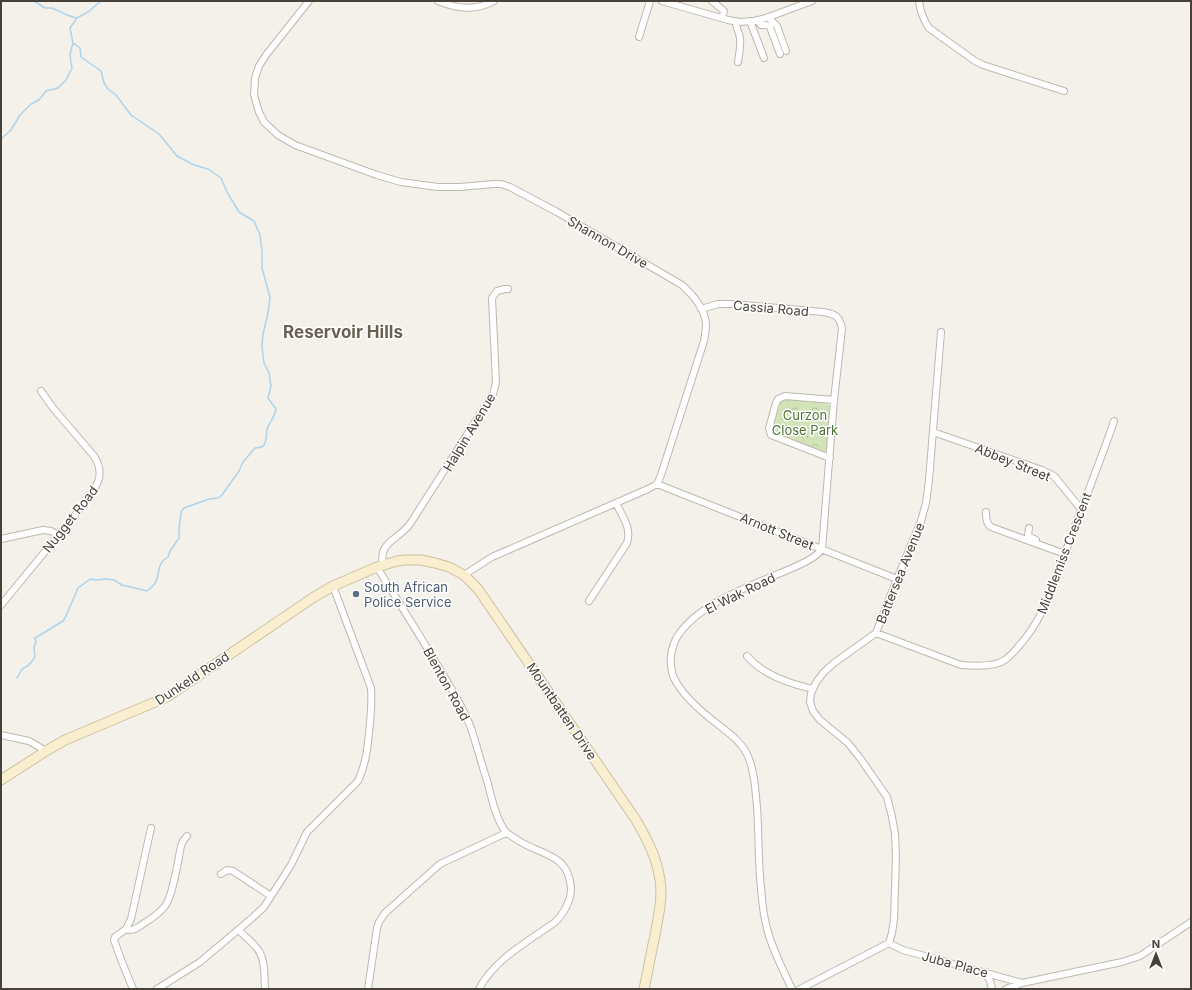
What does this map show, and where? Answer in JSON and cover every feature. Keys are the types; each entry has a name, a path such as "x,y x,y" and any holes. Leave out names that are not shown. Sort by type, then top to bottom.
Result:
{"main road":[{"name":"Mountbatten Drive","path":"333,586 380,566 397,561 421,560 441,564 464,574 478,589 636,820 651,850 659,874 661,892 644,989"},
{"name":"Dunkeld Road","path":"1,780 65,740 167,698 314,597 333,586"}],"street":[{"name":"Shannon Drive","path":"309,1 266,55 259,66 255,78 254,95 259,112 264,122 278,135 295,145 371,173 401,182 438,187 494,184 510,187 682,285 693,296 701,309 706,324 704,341 657,484"},
{"path":"438,1 457,7 469,8 479,7 494,1"},
{"path":"639,37 650,1"},
{"path":"662,1 736,21 757,20 812,1"},
{"path":"712,1 724,11 722,18"},
{"path":"919,1 920,10 929,28 975,61 983,65 1064,91"},
{"path":"768,17 777,26 786,50"},
{"path":"757,20 761,25 768,25 770,27 780,54"},
{"path":"736,21 736,27 740,40 738,62"},
{"path":"750,21 764,58"},
{"name":"Halpin Avenue","path":"380,566 383,550 410,524 493,394 496,383 492,298 497,291 508,289"},
{"name":"Cassia Road","path":"701,309 718,304 733,304 823,312 835,315 839,319 842,329 834,400"},
{"name":"Battersea Avenue","path":"813,689 817,681 834,663 876,632 921,522 926,503 929,480 941,332"},
{"name":"Nugget Road","path":"1,605 89,498 97,486 100,478 100,469 94,456 53,408 41,391"},
{"path":"822,549 830,458 834,400 785,396 778,399 769,428 771,435 830,458"},
{"name":"Middlemiss Crescent","path":"876,632 961,665 973,666 1004,661 1012,654 1027,638 1047,604 1081,509 1103,455 1114,421"},
{"name":"Abbey Street","path":"933,432 1042,470 1054,476 1081,509"},
{"path":"464,574 492,557 657,484"},
{"name":"Arnott Street","path":"657,484 897,579"},
{"path":"589,601 630,536 629,530 616,503"},
{"path":"986,512 988,524 991,527 1065,552"},
{"path":"1030,528 1028,535 1030,537 1065,552"},
{"path":"1,539 43,530 51,531 58,535"},
{"name":"El Wak Road","path":"792,989 766,925 761,888 756,796 752,767 746,752 735,738 703,713 684,693 674,678 671,653 676,638 688,623 710,605 796,567 819,553 822,549"},
{"name":"Blenton Road","path":"380,566 380,572 452,690 467,718 493,802 506,832"},
{"path":"156,989 200,962 264,907 291,865 306,832 358,781 363,771 366,760 372,702 371,688 333,586"},
{"path":"747,656 756,665 779,679 813,689 810,702 813,711 820,720 848,743 887,797 895,834 896,856 894,920 889,943 800,989"},
{"path":"1,735 29,741 46,751"},
{"path":"134,989 114,940 126,929 132,919 150,828"},
{"path":"368,989 377,928 385,913 440,864 506,832 522,843 552,856 562,863 568,871 571,892 561,916 554,923 499,963 483,980 479,989"},
{"path":"126,929 136,929 165,907 171,892 181,846 187,836"},
{"path":"221,874 227,870 233,871 271,896"},
{"path":"1006,989 1022,983 1122,962 1140,956 1191,922"},
{"path":"239,930 261,953 264,964 265,989"},
{"name":"Juba Place","path":"889,943 903,950 1022,983"},
{"path":"985,972 992,989"}],"green space":[{"name":"Curzon Close Park","path":"785,398 824,401 830,406 827,451 821,452 774,434 772,429 779,401"}],"waterway":[{"path":"34,1 45,8 52,8 76,18"},
{"path":"1,139 11,130 20,115 31,104 39,100 46,91 58,88 66,80 72,68 70,55 73,43 70,28 77,18 88,12 101,1"},
{"path":"17,678 22,669 29,665 35,657 35,638 63,621 78,588 90,579 114,580 122,585 147,591 152,587 157,579 161,564 168,557 170,551 179,538 181,512 184,508 209,499 218,498 222,495 239,471 243,462 255,448 259,448 264,445 267,429 276,409 268,398 271,386 269,373 264,363 262,347 270,297 262,268 260,235 254,221 239,212 227,192 221,178 208,169 194,165 177,156 159,134 131,115 116,95 108,89 104,83 101,71 81,57 80,48 73,43"}],"place":[{"name":"South African Police Service","path":"356,594"}],"district":[{"name":"Reservoir Hills","path":"343,332"}]}
